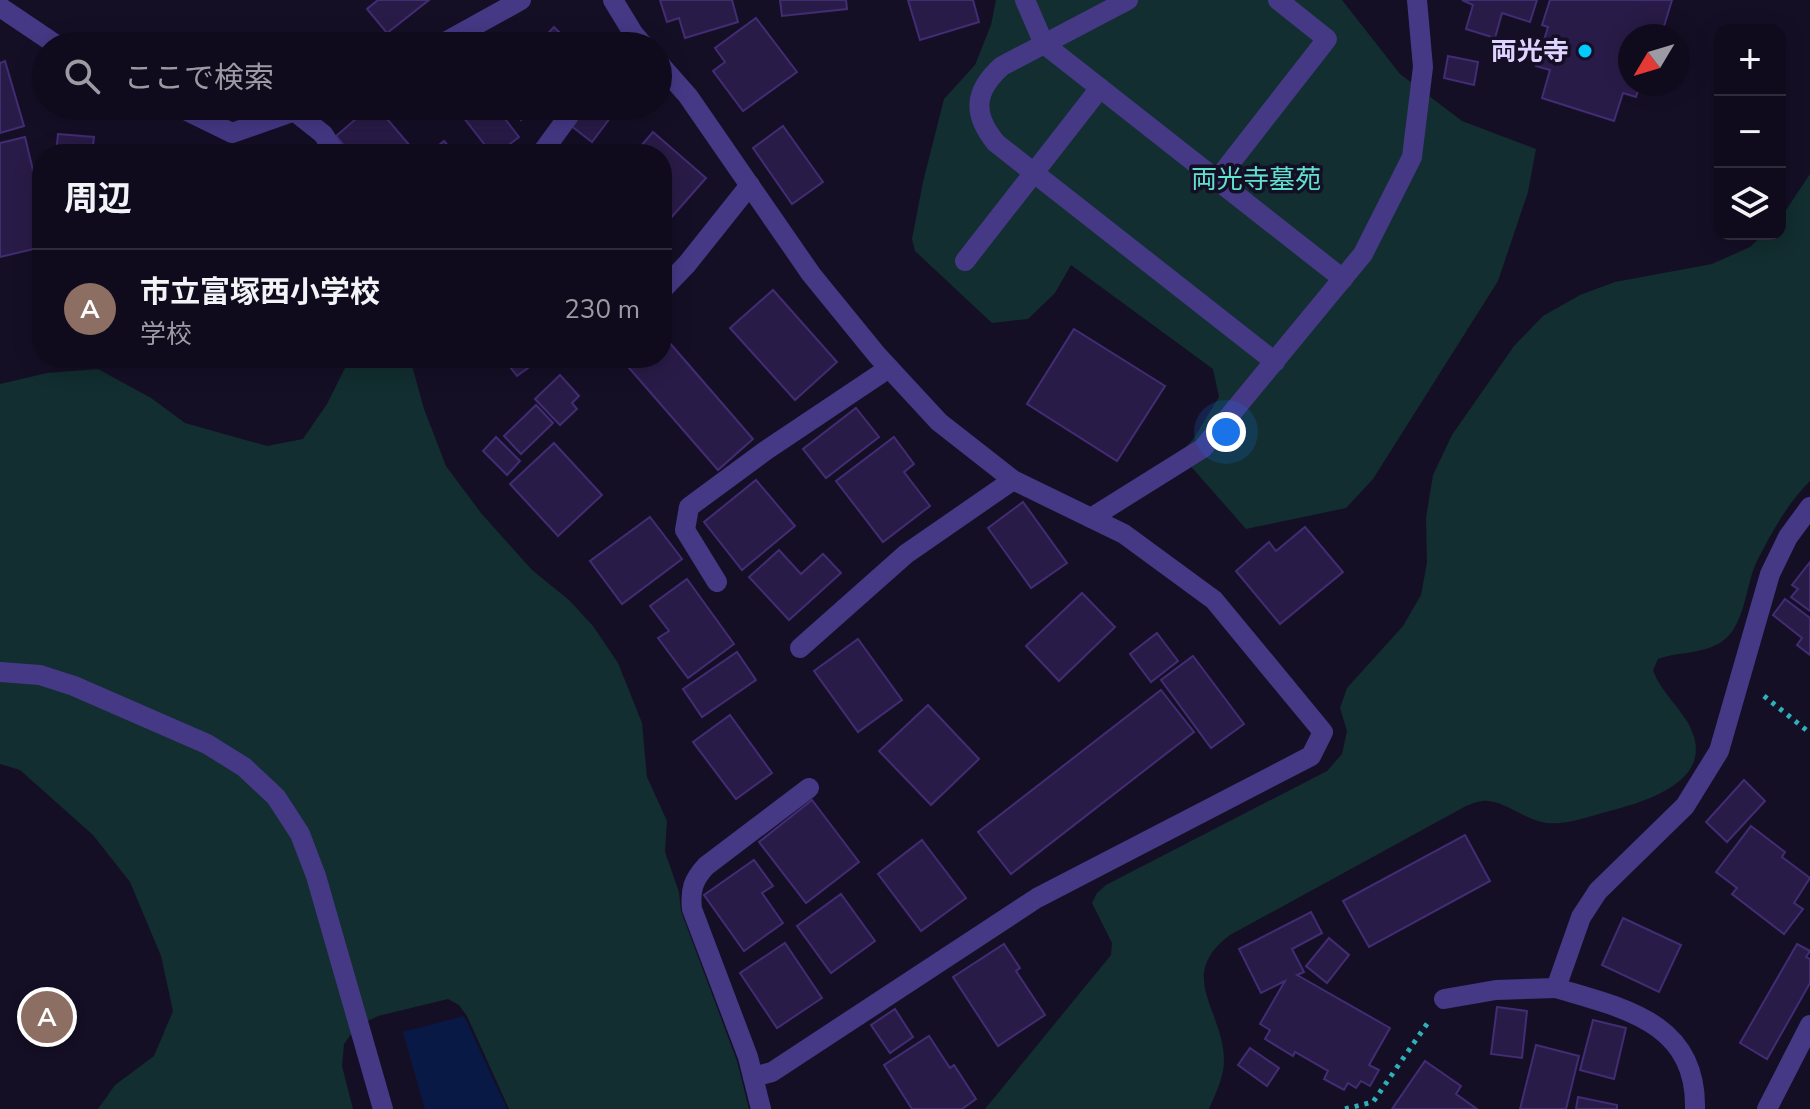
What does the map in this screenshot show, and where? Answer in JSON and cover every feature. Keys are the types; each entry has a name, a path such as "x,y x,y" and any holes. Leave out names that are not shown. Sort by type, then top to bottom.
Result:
{"street":[{"path":"463,32 521,0"},
{"path":"613,0 628,32"},
{"path":"1025,0 1044,44 1343,279"},
{"path":"1128,0 1002,66 988,78 980,94 979,112 984,129 996,143 1275,362"},
{"path":"1217,180 1327,39 1278,0"},
{"path":"1091,518 1203,448 1343,279 1373,237 1412,157 1423,67 1417,0"},
{"path":"0,7 37,32"},
{"path":"672,78 688,96 811,274 889,368 939,422 1013,480 1124,534 1214,600 1323,732 1311,756 1037,898 772,1072 753,1077"},
{"path":"965,261 1100,88"},
{"path":"206,120 232,133 270,120"},
{"path":"311,120 330,144"},
{"path":"548,144 566,120"},
{"path":"672,280 750,185"},
{"path":"717,582 685,530 689,507 765,451 889,368"},
{"path":"800,648 906,554 1013,480"},
{"path":"1556,988 1581,917 1598,891 1685,806 1719,751 1770,574 1788,537 1810,507"},
{"path":"0,672 40,675 74,686 207,744 244,767 276,797 300,834 316,876 383,1109"},
{"path":"761,1109 748,1057 692,909 690,893 695,877 706,866 809,788"},
{"path":"1444,999 1496,990 1556,988 1645,1018 1665,1032 1679,1050 1690,1072 1695,1109"},
{"path":"1767,1109 1779,1080 1810,1025"}],"path":[{"path":"1741,677 1810,733"},
{"path":"1345,1109 1373,1102 1444,999"}],"green space":[{"name":"両光寺墓苑","path":"996,0 1342,0 1400,74 1462,121 1536,149 1528,192 1498,281 1373,479 1346,508 1246,529 1180,454 1194,438 1219,397 1213,369 1071,265 1055,293 1028,319 992,323 915,251 912,239 944,99 975,65 991,25"},
{"path":"1810,174 1810,481 1787,509 1756,563 1739,619 1727,638 1704,650 1658,659 1653,670 1691,728 1696,754 1691,768 1668,789 1652,797 1562,823 1538,821 1490,801 1474,803 1230,935 1214,950 1206,965 1204,979 1224,1061 1221,1080 1209,1109 985,1109 1111,955 1112,943 1092,903 1097,893 1106,885 1327,771 1342,754 1347,731 1340,708 1347,688 1403,626 1421,595 1427,562 1426,518 1433,475 1452,435 1514,346 1543,316 1580,295 1615,282 1712,264 1750,247 1758,240 1786,240 1786,210"},
{"path":"345,368 413,368 424,409 446,466 481,513 532,570 569,600 593,626 618,663 642,723 647,777 667,821 665,852 679,892 681,911 737,1061 749,1109 509,1109 467,1016 459,1005 448,999 378,1016 357,1026 344,1044 342,1066 353,1109 98,1109 115,1085 154,1056 173,1011 161,956 130,882 93,835 20,770 0,764 0,384 47,373 98,369 151,398 185,423 267,446 303,439 327,404"}],"water":[{"path":"464,1016 507,1109 425,1109 403,1032"}],"building":[{"path":"378,0 429,0 388,32 367,9"},
{"path":"660,0 732,0 738,22 685,38 679,18 667,22"},
{"path":"780,0 846,0 847,9 782,16"},
{"path":"908,0 973,0 979,22 920,40"},
{"path":"1462,0 1537,0 1530,22 1502,13 1495,38 1466,29 1473,5"},
{"name":"両光寺","path":"1550,0 1672,0 1665,24 1618,24 1618,96 1622,96 1614,121 1542,98 1550,70 1536,66 1548,27 1542,25"},
{"path":"756,18 797,72 743,111 713,71 725,62 715,48"},
{"path":"1448,56 1478,62 1474,85 1444,78"},
{"path":"5,61 24,126 0,133 0,63"},
{"path":"355,120 388,120 408,144 343,144 336,136"},
{"path":"465,120 506,120 519,137 510,144 484,144"},
{"path":"574,120 608,120 592,142 570,125"},
{"path":"783,126 823,182 792,204 753,148"},
{"path":"653,132 667,144 643,144"},
{"path":"58,134 94,137 93,144 57,144"},
{"path":"25,137 32,166 32,249 0,257 0,143"},
{"path":"672,148 706,178 672,217"},
{"path":"773,290 837,362 795,400 730,328"},
{"path":"1074,329 1165,386 1117,461 1027,404"},
{"path":"672,346 753,439 718,470 629,368 672,368"},
{"path":"511,368 528,368 517,376"},
{"path":"560,375 579,396 572,403 577,409 560,425 535,399"},
{"path":"536,405 553,423 521,454 504,436"},
{"path":"856,408 879,437 826,478 803,449"},
{"path":"496,437 520,461 507,475 483,451"},
{"path":"894,437 914,464 904,472 930,506 883,542 836,481"},
{"path":"554,443 602,495 558,536 510,484"},
{"path":"756,480 795,526 742,570 704,522"},
{"path":"1023,502 1067,563 1031,588 988,528"},
{"path":"650,517 682,559 622,604 590,561"},
{"path":"1305,527 1343,572 1280,624 1236,571 1269,542 1276,551"},
{"path":"779,550 801,574 823,554 841,573 789,620 749,577"},
{"path":"1810,562 1810,611 1791,597 1798,589 1792,585"},
{"path":"687,579 734,644 688,678 658,638 669,631 650,606"},
{"path":"1082,593 1115,627 1059,681 1026,646"},
{"path":"1785,599 1810,618 1810,655 1797,645 1802,638 1773,615"},
{"path":"1157,633 1178,661 1151,682 1130,654"},
{"path":"858,639 902,700 858,732 814,671"},
{"path":"737,652 756,680 702,717 683,689"},
{"path":"1193,656 1244,724 1211,748 1161,680"},
{"path":"1161,690 1194,732 1011,874 978,832"},
{"path":"928,705 979,759 931,805 879,751"},
{"path":"730,715 772,773 736,799 693,742"},
{"path":"1744,780 1765,801 1727,842 1706,822"},
{"path":"812,800 859,862 806,903 759,842"},
{"path":"1751,826 1785,852 1782,857 1810,878 1794,903 1803,909 1784,934 1732,894 1737,888 1716,872"},
{"path":"1465,835 1490,881 1369,947 1343,901"},
{"path":"922,840 966,898 921,931 878,874"},
{"path":"754,860 773,886 762,893 783,923 744,951 704,895"},
{"path":"841,894 875,941 831,973 797,926"},
{"path":"1311,912 1322,933 1292,949 1304,972 1297,975 1390,1028 1369,1065 1379,1070 1370,1086 1361,1081 1356,1088 1348,1083 1344,1090 1324,1079 1328,1071 1295,1052 1293,1056 1265,1039 1270,1030 1260,1024 1285,981 1261,993 1239,949"},
{"path":"1623,918 1681,945 1659,992 1602,965"},
{"path":"1329,938 1349,955 1327,983 1306,966"},
{"path":"785,943 822,998 777,1028 740,973"},
{"path":"1004,944 1020,968 1016,971 1045,1015 998,1046 953,977"},
{"path":"1797,944 1810,951 1806,957 1810,959 1810,983 1767,1059 1740,1043"},
{"path":"1497,1007 1527,1011 1522,1058 1491,1054"},
{"path":"895,1009 913,1037 890,1053 871,1025"},
{"path":"1593,1020 1626,1028 1614,1079 1580,1070"},
{"path":"929,1036 950,1068 954,1065 976,1099 962,1109 912,1109 884,1065"},
{"path":"1536,1045 1579,1056 1566,1109 1520,1109"},
{"path":"1250,1048 1279,1068 1267,1086 1238,1065"},
{"path":"1425,1061 1461,1086 1456,1094 1477,1109 1392,1109"},
{"path":"1578,1097 1617,1105 1617,1109 1576,1109"}],"place":[{"name":"両光寺","path":"1585,51"},
{"name":"市立富塚西小学校","path":"47,1017"}]}
